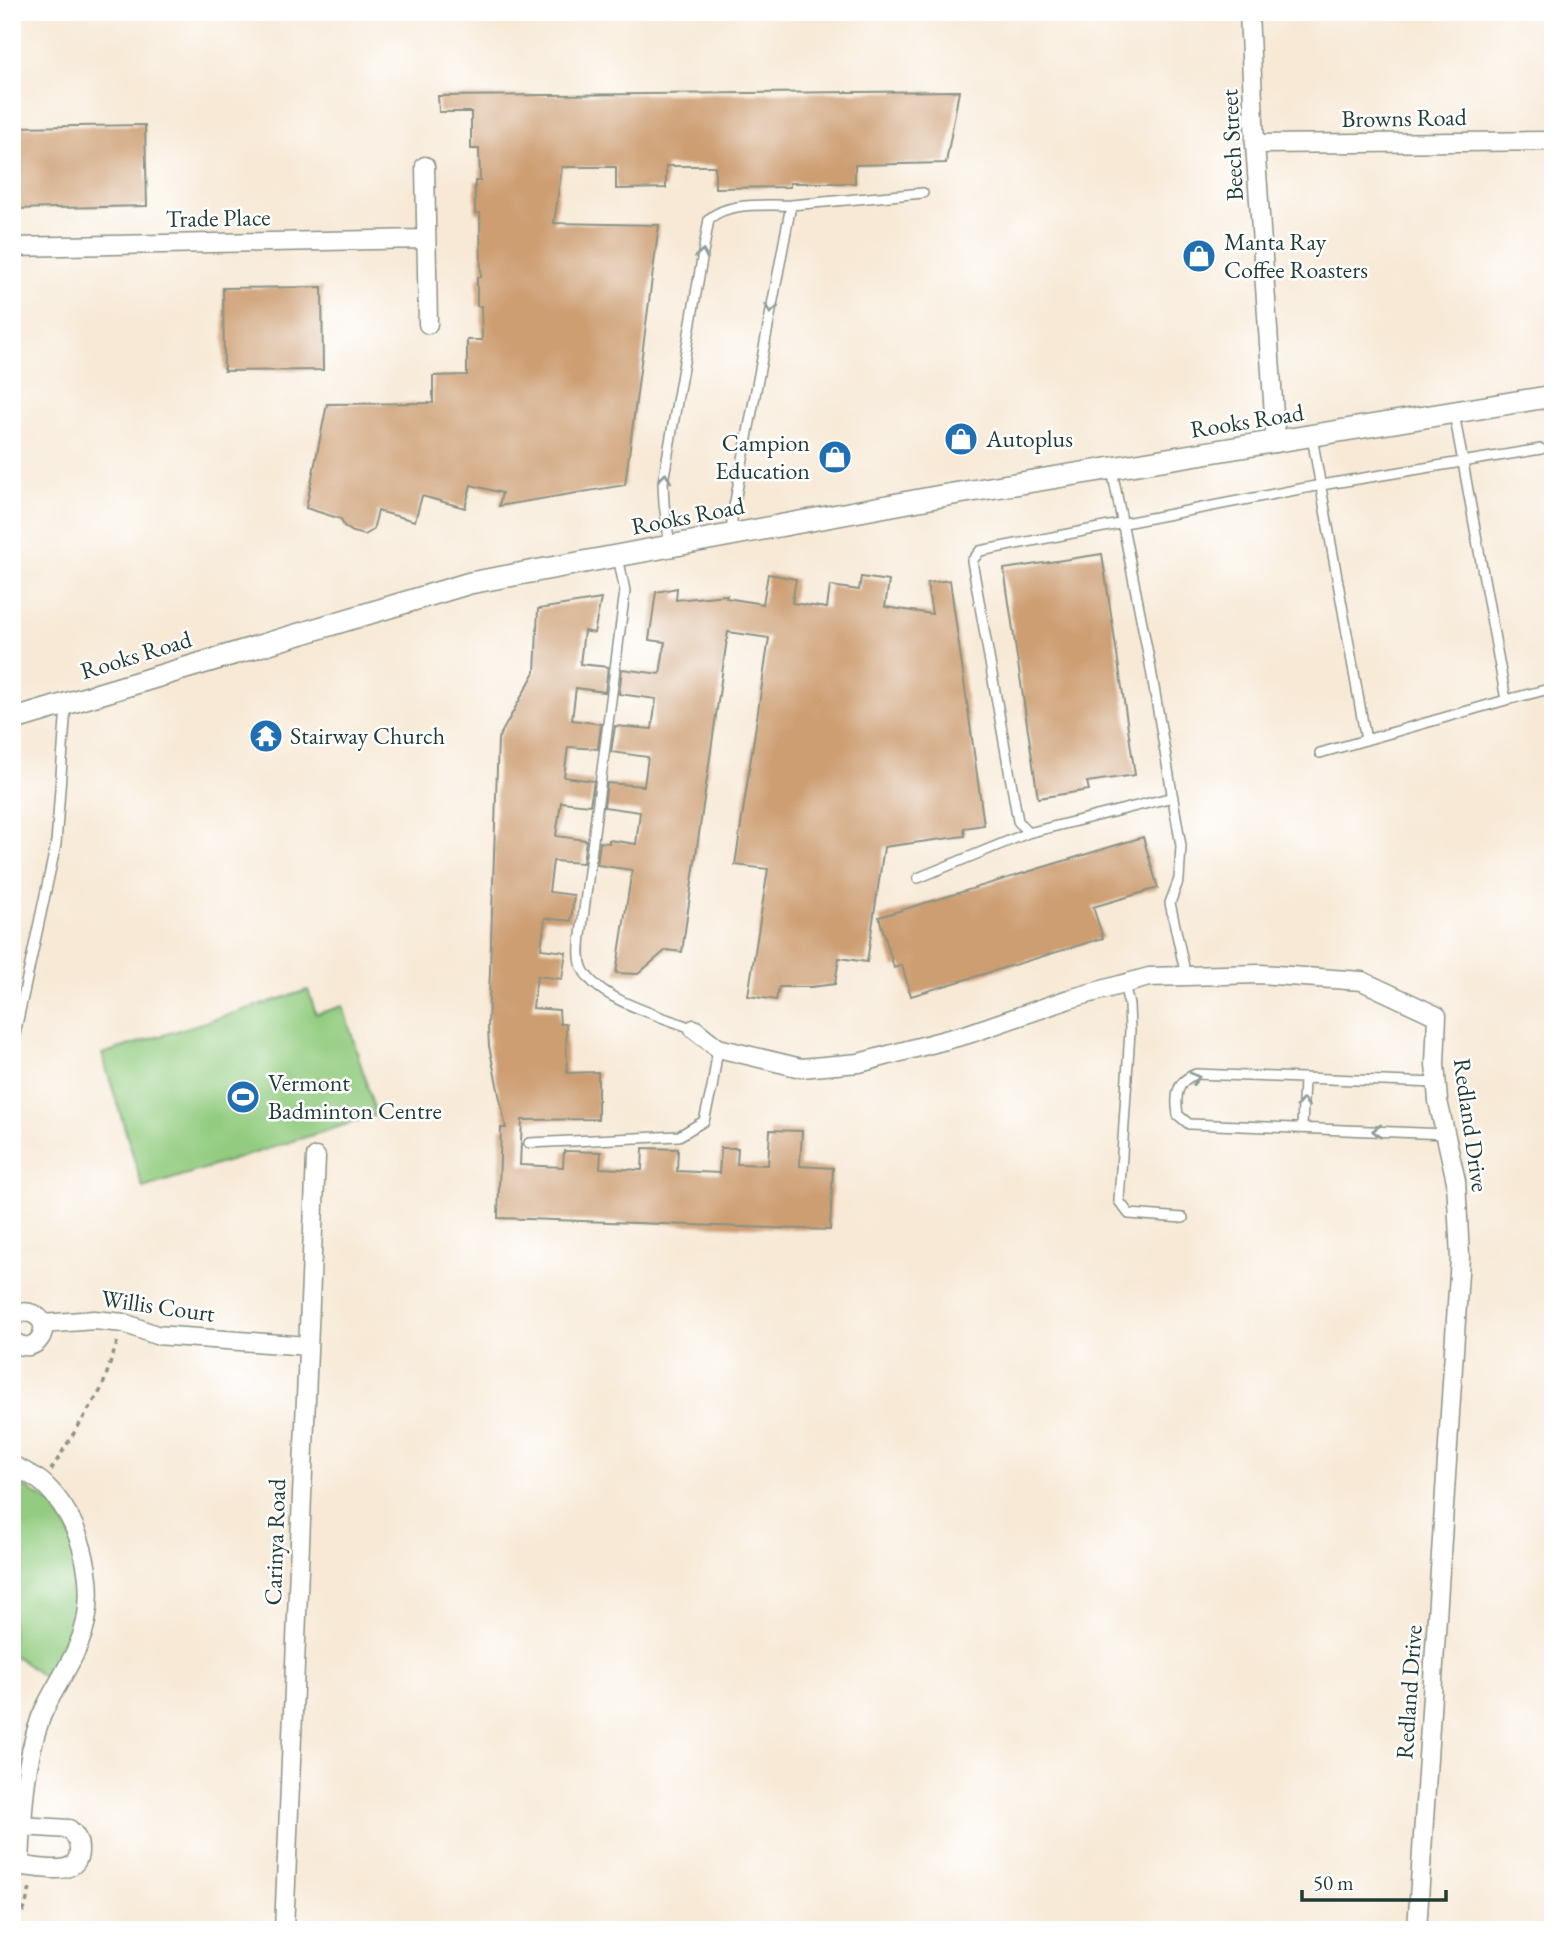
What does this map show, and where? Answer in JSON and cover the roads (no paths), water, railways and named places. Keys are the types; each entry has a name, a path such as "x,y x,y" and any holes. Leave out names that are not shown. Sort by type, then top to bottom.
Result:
{"street":[{"name":"Beech Street","path":"1249,12 1255,144 1276,443"},
{"name":"Browns Road","path":"1255,144 1553,141"},
{"path":"425,166 428,324"},
{"name":"Trade Place","path":"12,247 425,239"},
{"name":"Rooks Road","path":"12,720 470,583 916,501 1553,396"},
{"name":"Redland Drive","path":"694,1029 718,1048 801,1068 859,1063 968,1034 1069,999 1149,977 1260,974 1362,981 1437,1016 1437,1083 1456,1181 1460,1257 1417,1930"},
{"name":"Carinya Road","path":"284,1930 316,1157"},
{"name":"Willis Court","path":"12,1319 21,1312 30,1312 43,1324 94,1320 124,1323 156,1335 308,1346"},
{"path":"12,1340 22,1346 31,1346 38,1342 43,1334 43,1324"},
{"path":"12,1465 43,1483 63,1506 79,1534 88,1587 88,1617 79,1645 42,1716 32,1750 22,1826 20,1864 65,1869 74,1866 79,1847 77,1839 69,1829 22,1826"}],"lane":[{"path":"670,546 663,482 709,219 718,211 730,208 923,193"},
{"path":"732,534 732,517 791,205"},
{"path":"1454,413 1506,699"},
{"path":"1312,437 1366,740"},
{"path":"1028,833 1018,821 972,561 980,551 1321,485 1541,449"},
{"path":"1111,469 1181,846 1179,878 1170,903 1186,976"},
{"path":"618,557 625,591 583,918 582,965 591,982 620,999 694,1029"},
{"path":"1320,753 1553,688"},
{"path":"12,1048 56,844 66,704"},
{"path":"918,878 1028,833 1173,797"},
{"path":"1124,984 1129,1005 1130,1031 1119,1201 1129,1214 1183,1218"},
{"path":"529,1143 679,1136 704,1121 718,1048"},
{"path":"1437,1083 1196,1074 1181,1082 1177,1090 1177,1106 1178,1115 1189,1124 1446,1133"},
{"path":"1302,1128 1304,1078"}],"place":[{"name":"Manta Ray Coffee Roasters","path":"1199,256"},
{"name":"Autoplus","path":"961,439"},
{"name":"Campion Education","path":"835,457"},
{"name":"Stairway Church","path":"266,736"},
{"name":"Vermont Badminton Centre","path":"243,1097"}]}
